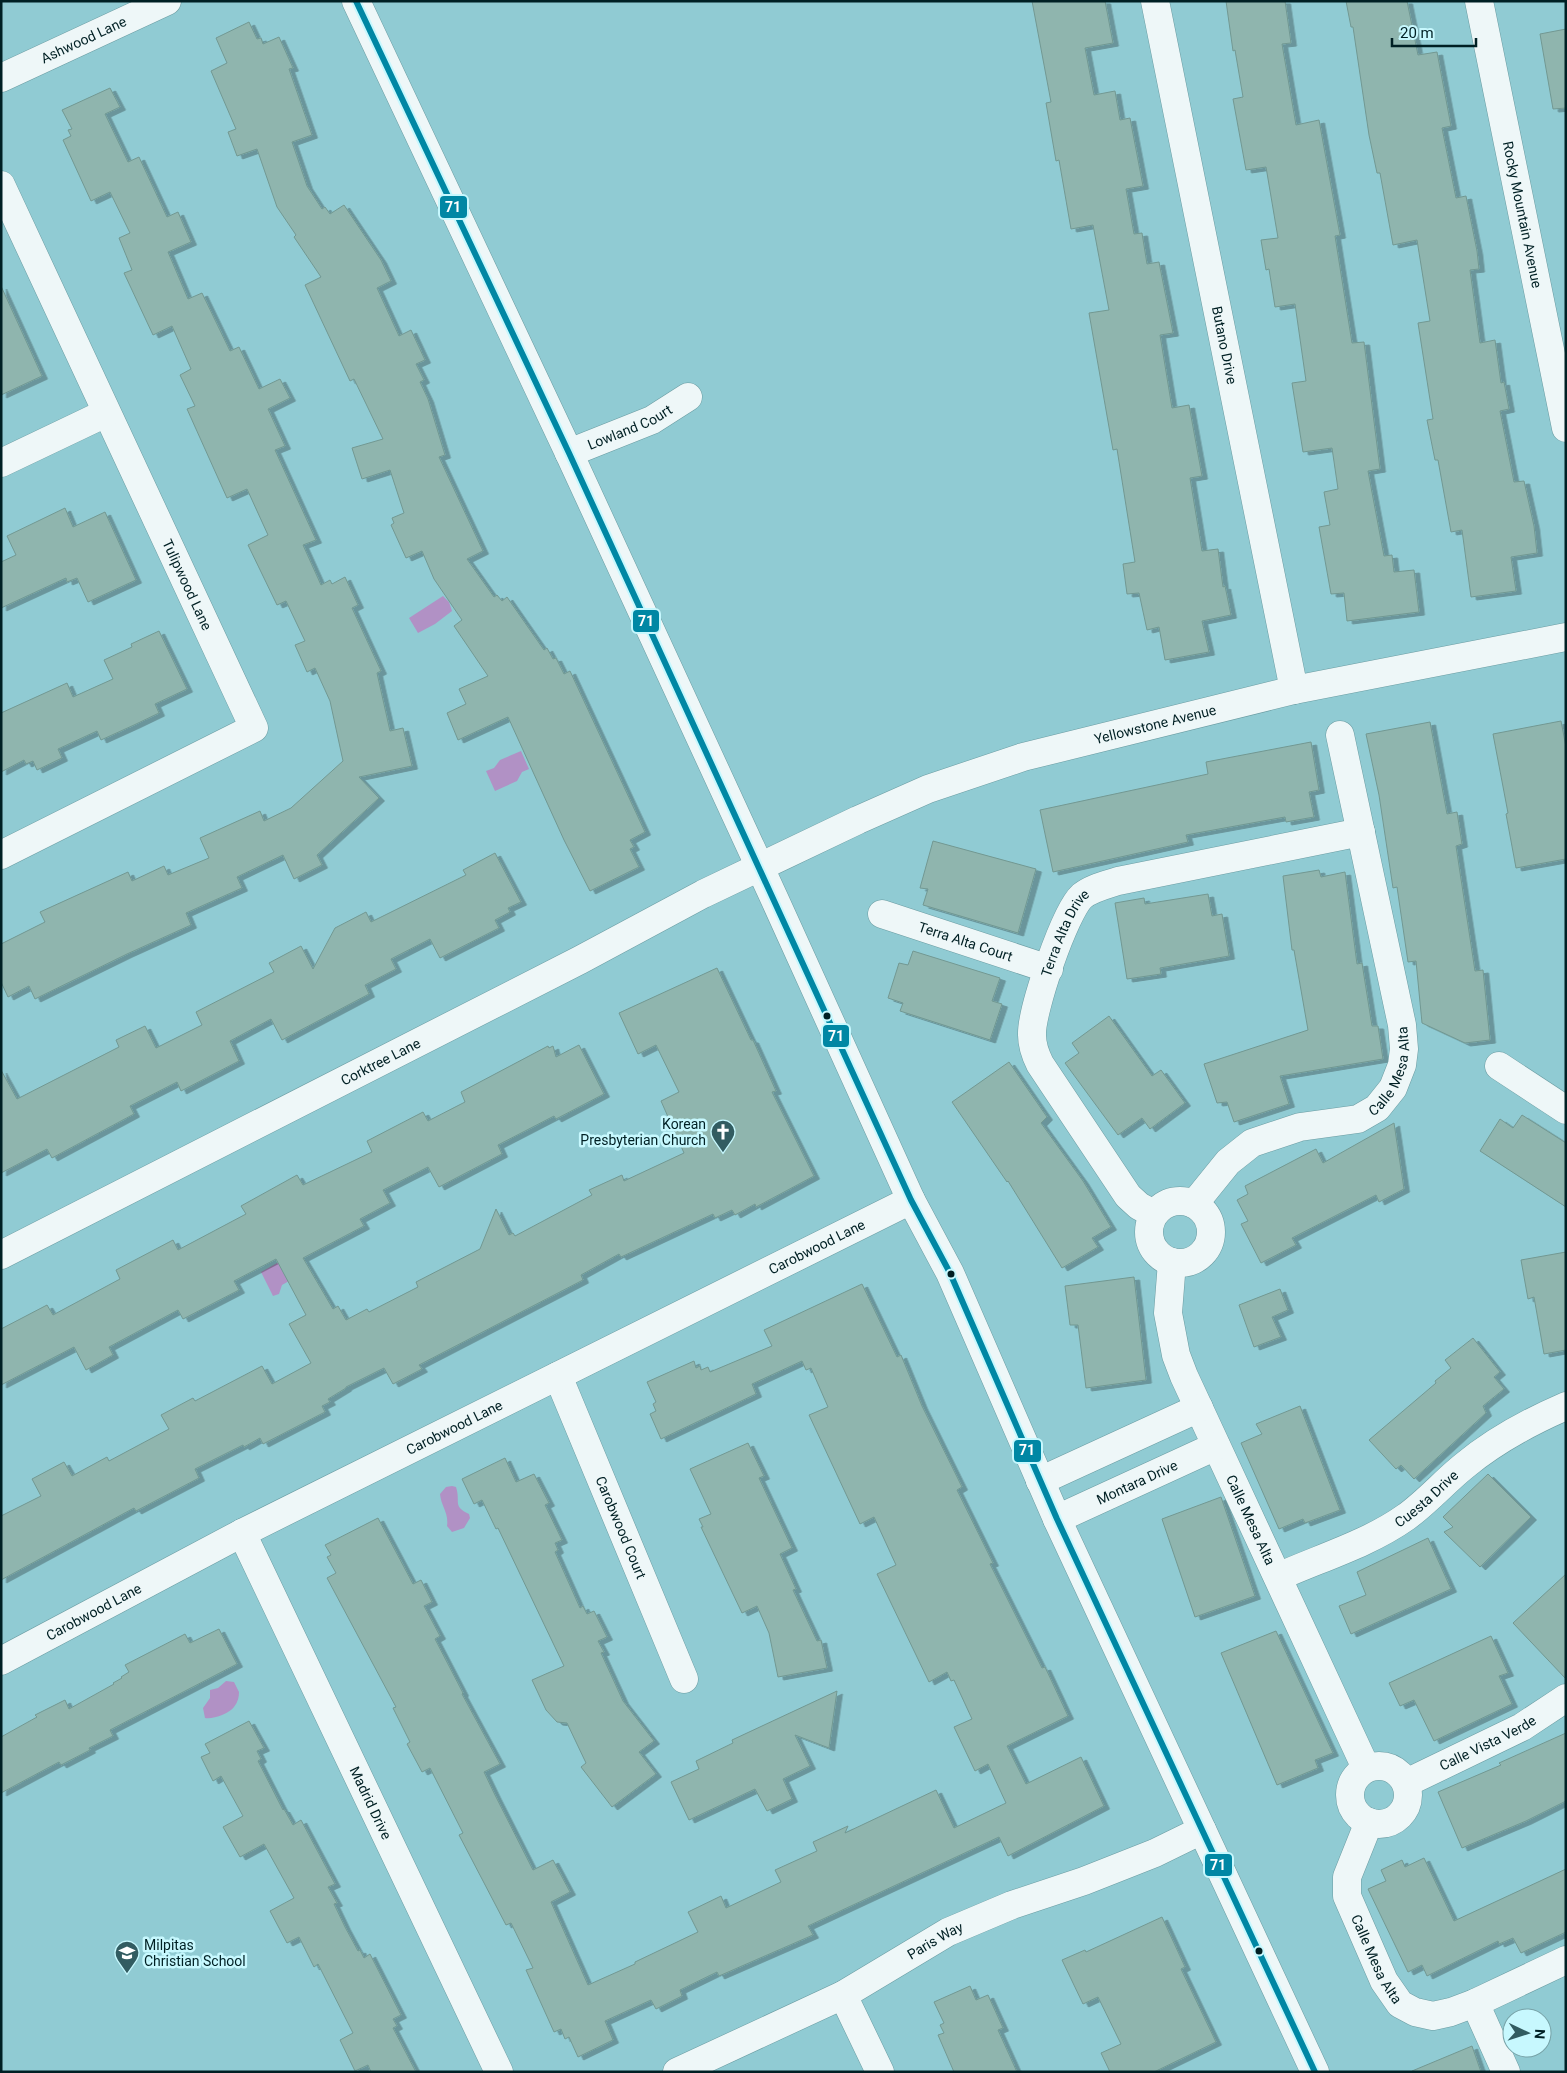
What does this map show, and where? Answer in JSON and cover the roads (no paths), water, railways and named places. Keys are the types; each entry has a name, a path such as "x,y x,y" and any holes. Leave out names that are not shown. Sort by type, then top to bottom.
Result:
{"street":[{"name":"Ashwood Lane","path":"1,78 166,1"},
{"path":"356,1 569,452 911,1200 950,1273 1057,1519 1314,2072"},
{"name":"Butano Drive","path":"1155,1 1294,690"},
{"name":"Rocky Mountain Avenue","path":"1479,1 1566,428"},
{"name":"Tulipwood Lane","path":"1,185 254,728 1,855"},
{"name":"Lowland Court","path":"569,452 652,420 688,397"},
{"path":"1,463 106,413"},
{"name":"Yellowstone Avenue","path":"760,868 858,820 928,790 1023,757 1294,690 1566,637"},
{"name":"Calle Mesa Alta","path":"1194,1204 1228,1162 1252,1143 1300,1127 1358,1119 1377,1108 1393,1088 1402,1065 1404,1049 1402,1025 1340,735"},
{"name":"Terra Alta Drive","path":"1154,1214 1139,1206 1128,1196 1040,1064 1033,1049 1031,1033 1034,1014 1070,912 1083,895 1118,881 1361,832"},
{"name":"Corktree Lane","path":"1,1255 580,960 703,894 760,868"},
{"name":"Terra Alta Court","path":"882,914 1049,969"},
{"path":"1499,1066 1566,1110"},
{"name":"Carobwood Lane","path":"1,1661 242,1533 911,1200"},
{"path":"1183,1201 1194,1204 1205,1214 1211,1228 1209,1243 1200,1255 1187,1262 1172,1262 1159,1255 1151,1243 1149,1228 1154,1214 1161,1206 1172,1202 1183,1201"},
{"name":"Calle Mesa Alta","path":"1172,1262 1168,1314 1176,1355 1216,1446 1366,1768"},
{"name":"Carobwood Court","path":"558,1376 684,1679"},
{"name":"Cuesta Drive","path":"1278,1577 1385,1530 1407,1516 1465,1465 1495,1443 1536,1419 1566,1406"},
{"path":"1040,1481 1199,1408"},
{"name":"Montara Drive","path":"1057,1519 1216,1446"},
{"name":"Madrid Drive","path":"242,1533 499,2072"},
{"name":"Calle Vista Verde","path":"1406,1783 1522,1727 1566,1698"},
{"path":"1374,1766 1389,1767 1396,1771 1406,1783 1408,1800 1406,1808 1400,1815 1386,1824 1369,1822 1355,1812 1351,1805 1350,1796 1354,1780 1366,1768 1374,1766"},
{"name":"Calle Mesa Alta","path":"1369,1822 1347,1877 1347,1896 1384,1981 1400,2004 1415,2012 1433,2016 1451,2012 1475,2003 1566,1960"},
{"name":"Paris Way","path":"677,2072 843,1995 948,1932 1012,1905 1084,1881 1155,1853 1202,1830"},
{"path":"843,1995 880,2072"},
{"path":"1475,2003 1506,2072"}],"place":[{"name":"Korean Presbyterian Church","path":"723,1153"},
{"name":"Milpitas Christian School","path":"127,1974"}]}
